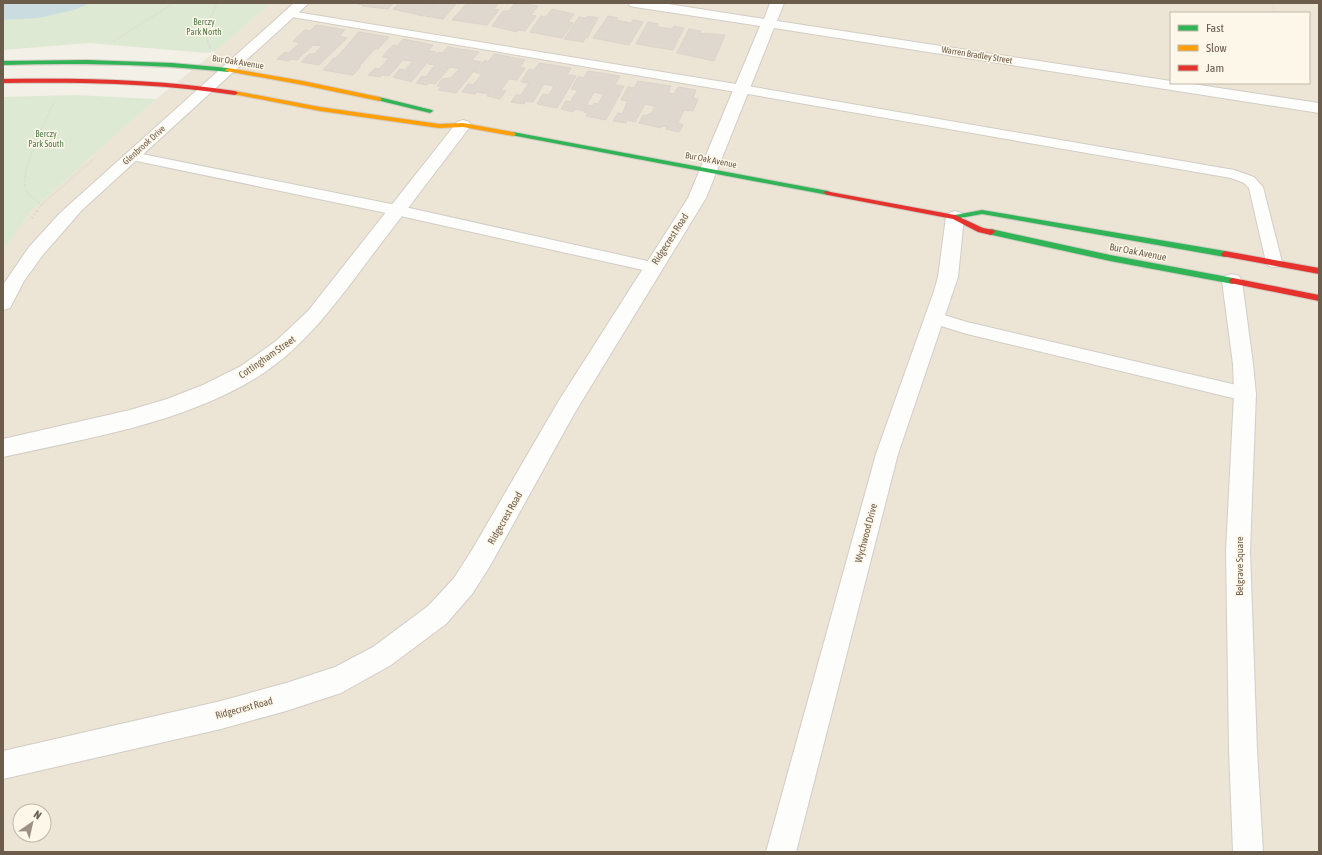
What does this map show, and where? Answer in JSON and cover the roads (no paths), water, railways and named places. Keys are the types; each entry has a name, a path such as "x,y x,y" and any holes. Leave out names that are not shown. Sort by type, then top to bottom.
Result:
{"street":[{"name":"Glenbrook Drive","path":"3,303 17,279 50,234 76,206 302,3"},
{"name":"Warren Bradley Street","path":"635,3 1319,108"},
{"name":"Ridgecrest Road","path":"3,765 221,715 286,697 342,679 382,656 437,615 463,586 481,558 566,408 652,267 697,198 777,3"},
{"name":"Bur Oak Avenue","path":"3,63 152,63 228,70 349,92 436,112"},
{"name":"Bur Oak Avenue","path":"3,81 121,81 208,88 320,109 439,126 457,120 955,217 981,230 1110,258 1319,298"},
{"name":"Cottingham Street","path":"3,448 105,425 189,402 222,387 251,371 278,352 300,334 396,210 457,120"},
{"name":"Bur Oak Avenue","path":"955,217 982,212 1093,230 1319,271"},
{"name":"Wychwood Drive","path":"781,852 887,454 948,277 955,217"},
{"name":"Belgrave Square","path":"1232,281 1243,364 1245,394 1238,551 1243,750 1248,852"}],"lane":[{"path":"290,14 742,89 1238,175 1250,180 1256,187 1274,262"},
{"path":"132,156 396,210 652,267"},
{"path":"934,318 967,328 1245,394"}],"park label":[{"name":"Berczy Park North","path":"204,28"},
{"name":"Berczy Park South","path":"46,140"}]}
